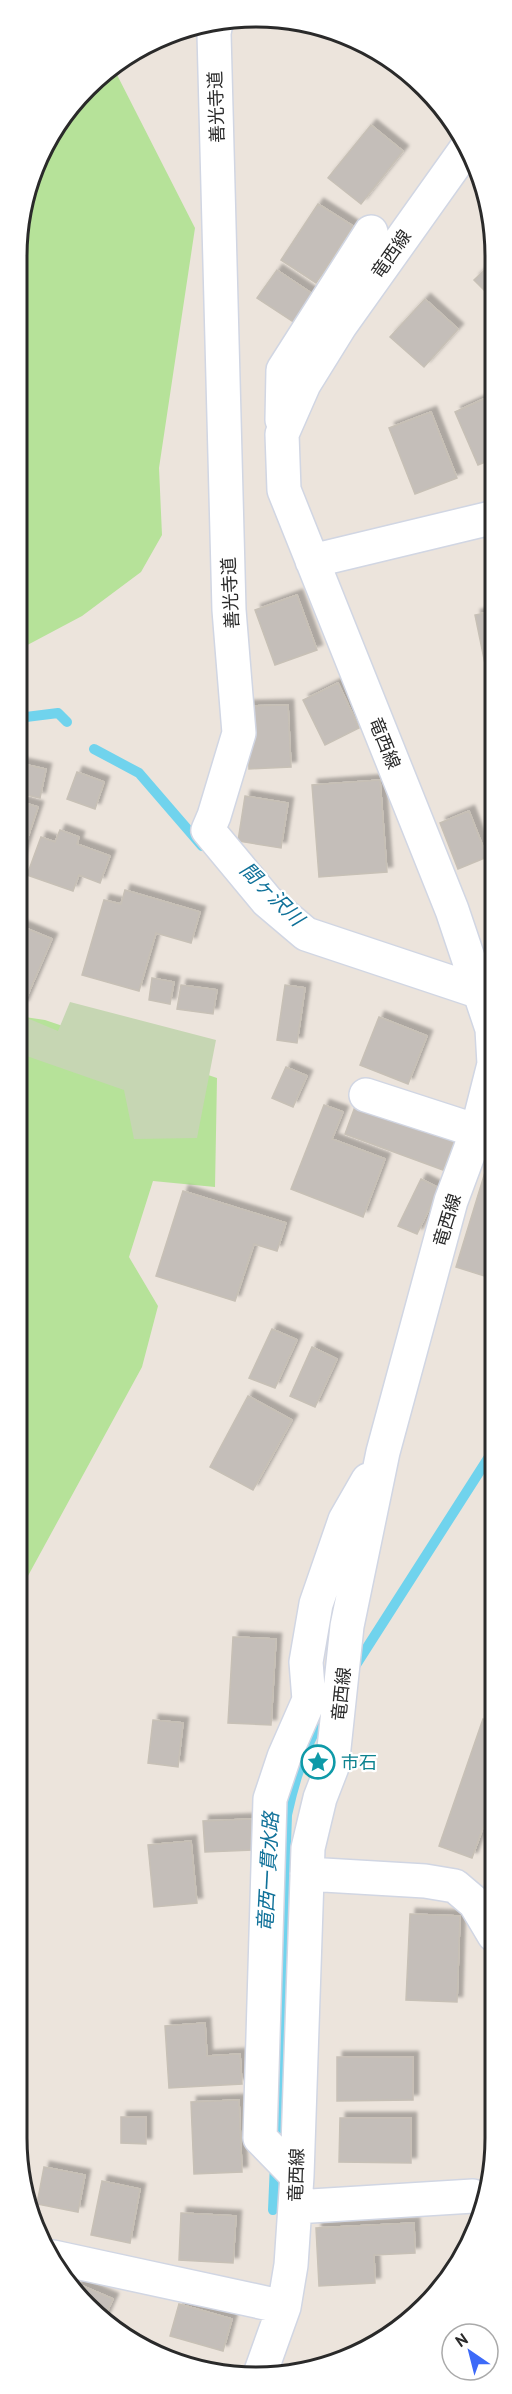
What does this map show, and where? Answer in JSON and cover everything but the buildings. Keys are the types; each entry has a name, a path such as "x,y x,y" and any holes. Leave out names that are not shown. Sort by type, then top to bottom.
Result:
{"street":[{"name":"善光寺道","path":"214,31 229,610 239,733 208,830 267,901 306,934 480,992"},
{"name":"竜西線","path":"461,155 340,326 304,384 282,434 284,490 452,910 485,1006"},
{"path":"282,434 283,370 371,232"},
{"path":"312,561 485,519"},
{"path":"366,1095 477,1131"},
{"name":"竜西線","path":"263,2367 284,2307 291,2265 306,1874 320,1798 332,1767 347,1626 383,1452 452,1201 477,1131 485,1099"},
{"path":"383,1452 345,1520 316,1604 306,1662 309,1700 284,1757 270,1799 260,2138 294,2184 473,2196"},
{"path":"306,1874 425,1881 455,1886 475,1903 485,1920"},
{"path":"62,2259 284,2307"}],"green space":[{"path":"117,74 195,228 159,468 162,535 141,572 82,616 27,645 27,241 31,211 39,182 58,141 84,105"},
{"path":"70,1002 216,1040 197,1138 134,1139 124,1090 27,1056 27,1018 58,1031"},
{"path":"27,1017 45,1020 217,1078 215,1187 153,1181 129,1257 158,1306 142,1367 27,1578"}],"waterway":[{"name":"間ヶ沢川","path":"27,717 58,713 67,722"},
{"name":"間ヶ沢川","path":"94,749 139,773 202,846"},
{"name":"竜西一貫水路","path":"352,1671 485,1463"},
{"name":"竜西一貫水路","path":"276,2141 287,1815 302,1760 327,1709"},
{"name":"竜西一貫水路","path":"273,2210 275,2163"}],"place":[{"name":"市石","path":"318,1762"}]}
